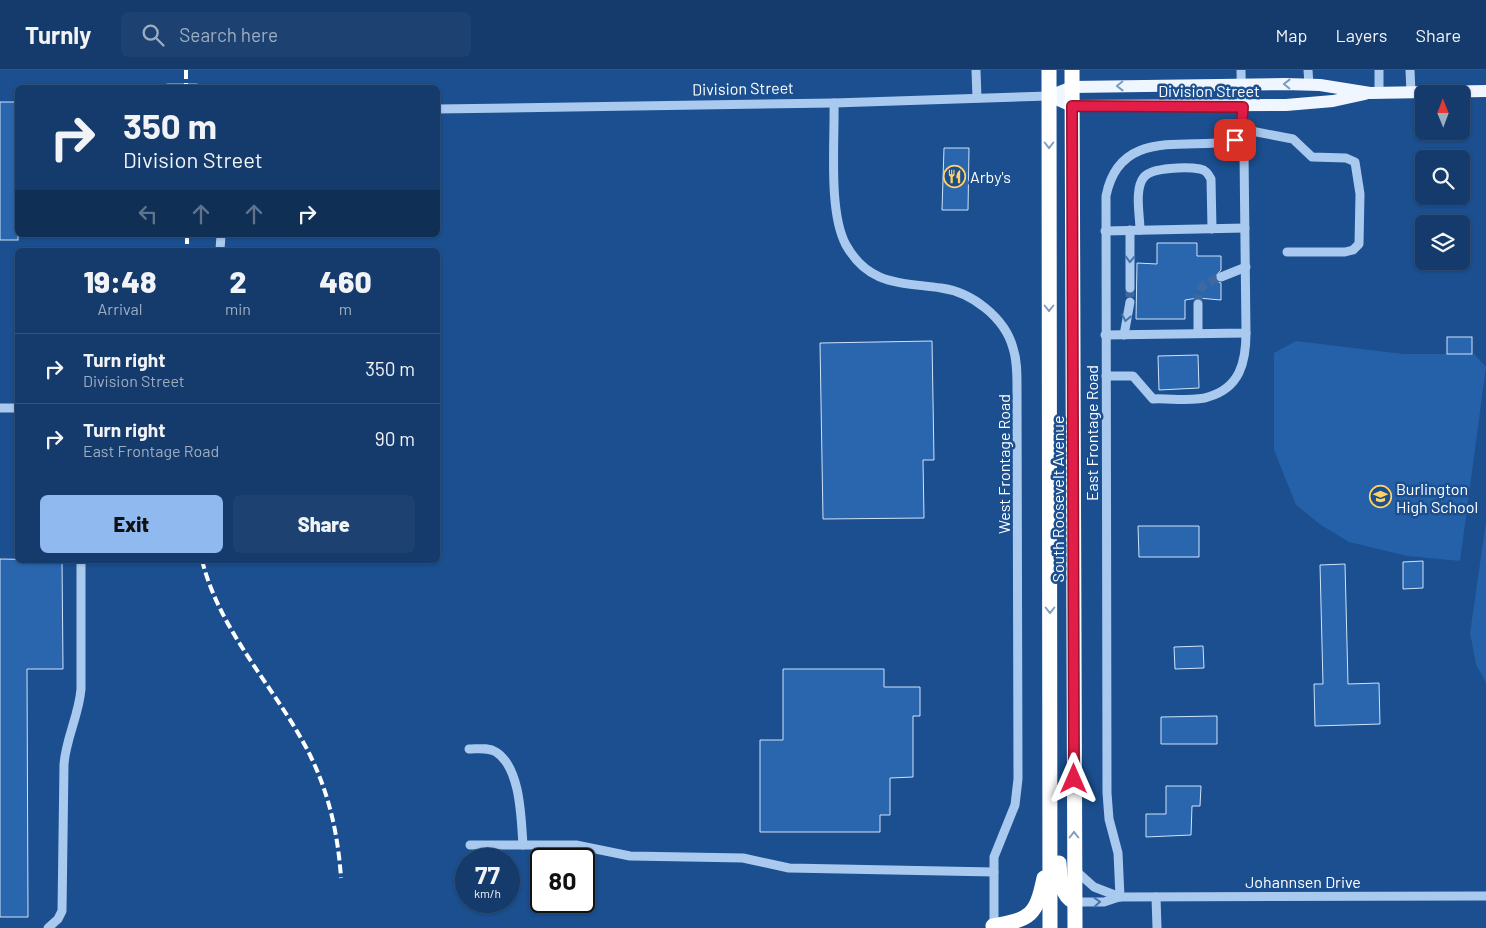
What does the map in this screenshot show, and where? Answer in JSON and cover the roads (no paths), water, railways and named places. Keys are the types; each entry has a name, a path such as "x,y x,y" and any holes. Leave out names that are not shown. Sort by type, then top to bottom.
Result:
{"highway":[{"name":"South Roosevelt Avenue","path":"1049,70 1050,847 1052,927"},
{"name":"South Roosevelt Avenue","path":"1072,70 1074,928"},
{"path":"1050,777 1061,886 1067,897 1074,902"},
{"path":"1002,926 1028,917 1037,906 1050,847"},
{"path":"1002,926 1052,927"}],"main road":[{"name":"Division Street","path":"1049,96 1072,87 1242,84 1309,85 1374,93 1486,91"},
{"name":"Division Street","path":"1049,96 1072,106 1243,107 1322,103 1374,93"}],"street":[{"path":"976,70 977,98"},
{"path":"1106,376 1133,376 1153,399 1208,398 1234,382 1246,356 1244,152 1237,138 1242,129 1242,70"},
{"path":"1308,70 1309,85"},
{"path":"1374,93 1379,70"},
{"path":"1410,70 1411,92"},
{"name":"Division Street","path":"440,109 834,103 1049,96"},
{"name":"West Frontage Road","path":"834,103 836,209 841,233 853,255 872,274 888,281 952,290 972,299 996,319 1008,334 1014,350 1017,386 1018,779 1015,805 996,851 994,872 1002,926"},
{"path":"1242,129 1293,139 1312,157 1346,158 1355,162 1360,194 1358,244 1353,250 1345,252 1287,252"},
{"name":"East Frontage Road","path":"1120,897 1118,853 1109,819 1106,793 1105,230 1108,183 1113,172 1127,156 1151,146 1214,144 1230,142 1237,138"},
{"path":"1130,288 1139,187 1144,176 1151,172 1174,169 1200,169 1207,172 1211,178 1212,229"},
{"path":"1105,230 1244,228"},
{"path":"1221,277 1246,267"},
{"path":"1124,335 1130,302"},
{"path":"1198,304 1198,333"},
{"path":"1105,336 1246,333"},
{"path":"0,408 15,408"},
{"path":"48,928 58,919 62,911 64,764 66,749 79,707 81,689 81,563"},
{"path":"469,749 486,748 495,751 509,768 518,797 523,845"},
{"path":"470,845 576,845 630,856 743,858 789,868 994,872"},
{"name":"Johannsen Drive","path":"1074,869 1094,888 1120,897"},
{"name":"Johannsen Drive","path":"1074,902 1104,902 1120,897 1486,896"},
{"path":"1156,897 1157,928"}],"tunnel":[{"path":"1198,304 1199,292 1203,286 1221,277"},
{"path":"1130,288 1130,302"}],"railway":[{"path":"186,70 186,85"},
{"path":"187,237 187,248"},
{"path":"203,563 210,587 235,636 296,729 316,768 335,830 341,878"}],"place":[{"name":"Arby's","path":"954,176"},
{"name":"Burlington High School","path":"1380,497"}]}
